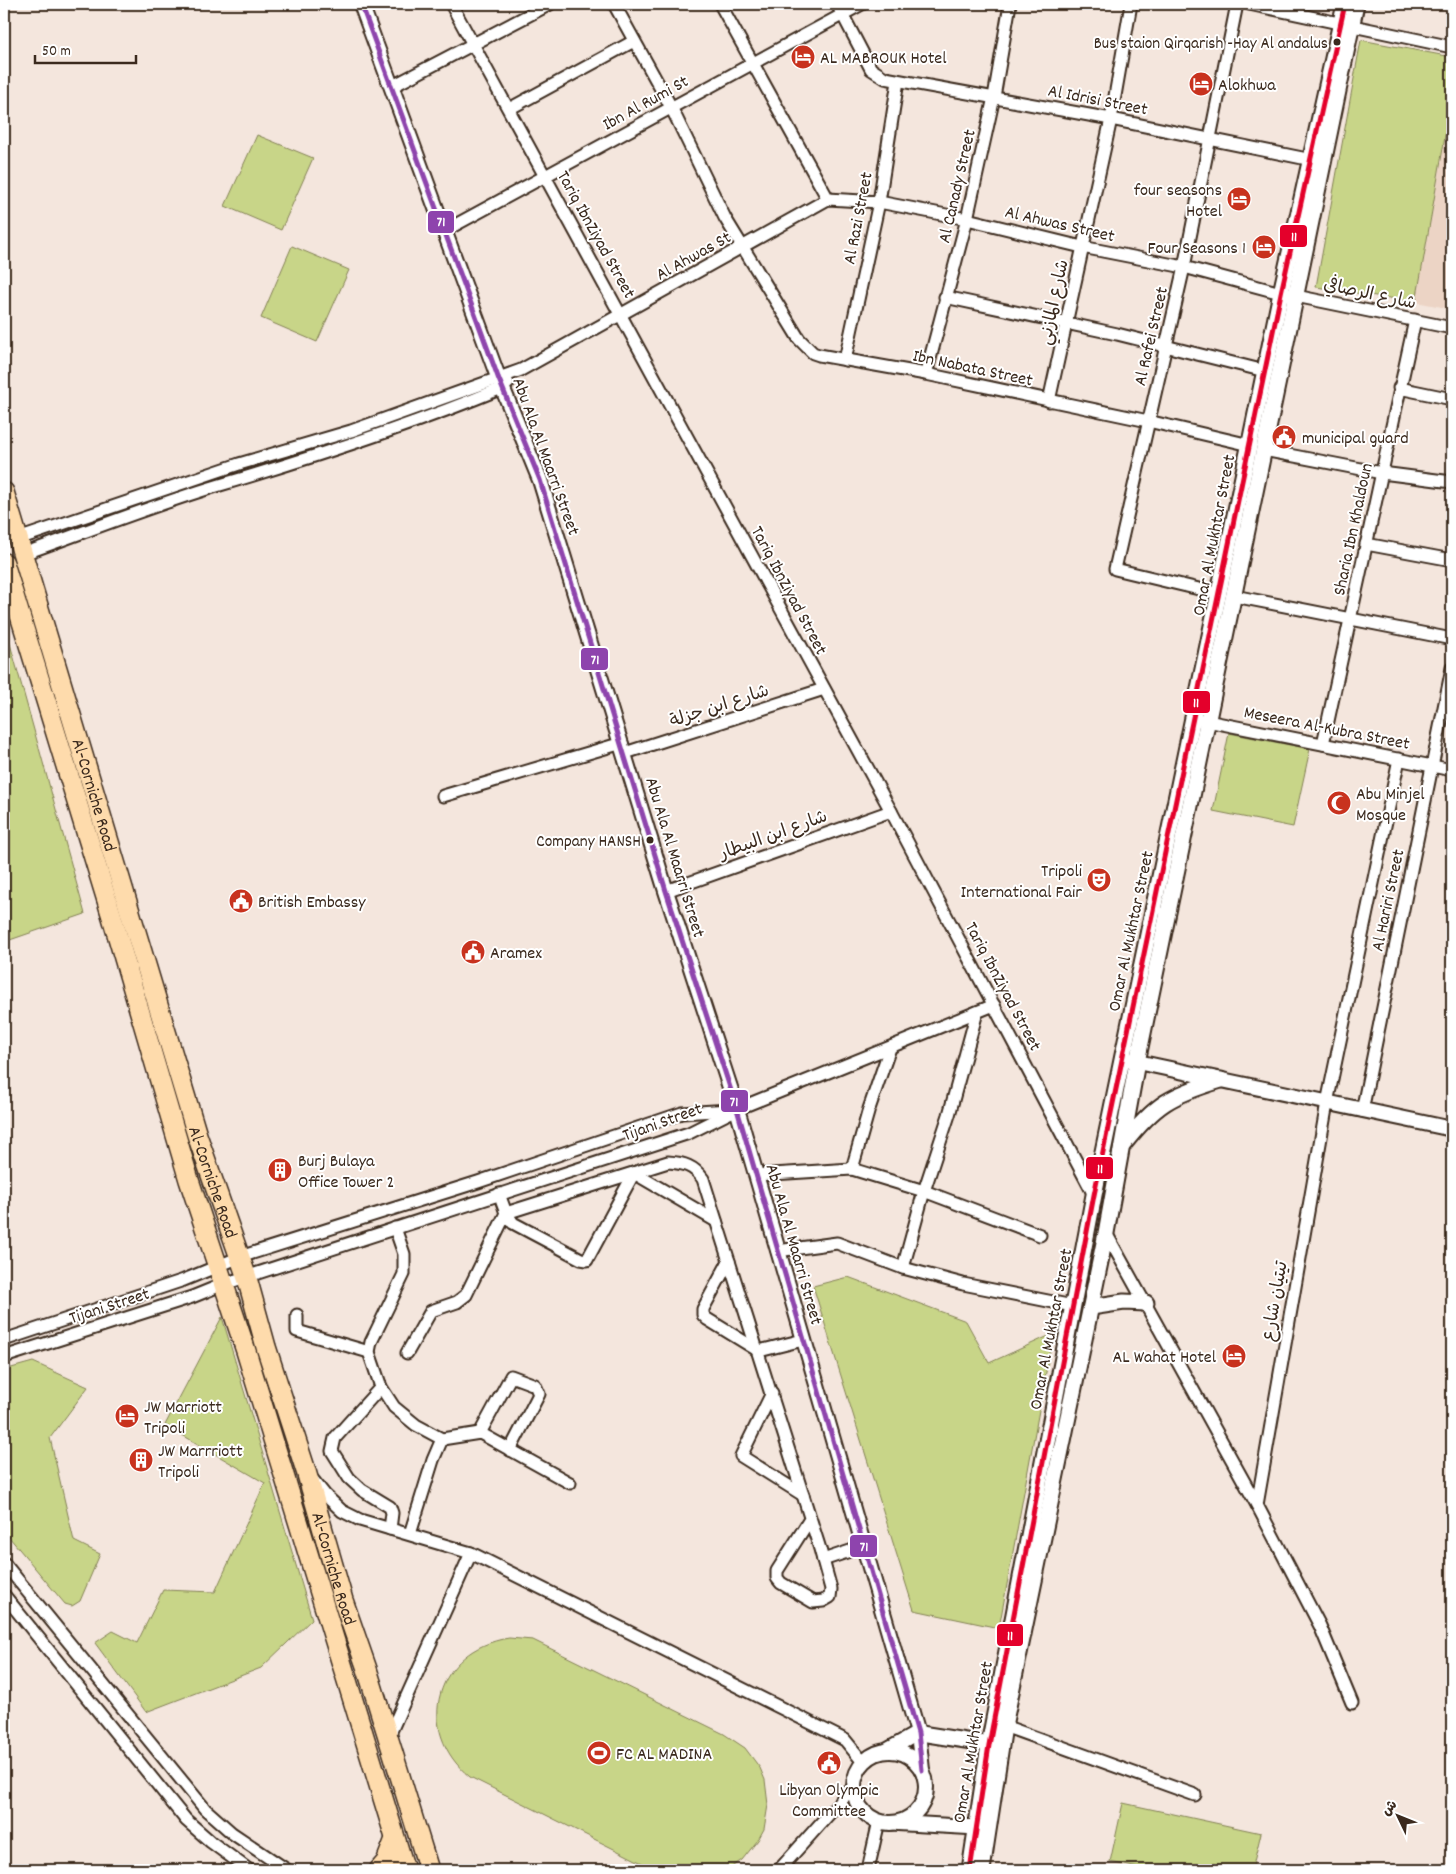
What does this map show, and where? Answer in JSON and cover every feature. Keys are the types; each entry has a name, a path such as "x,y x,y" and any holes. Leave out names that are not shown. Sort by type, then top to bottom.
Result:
{"highway":[{"name":"Al-Corniche Road","path":"4,492 197,1135 248,1278 266,1347 306,1471 343,1600 429,1870"},
{"name":"Al-Corniche Road","path":"4,563 217,1266 405,1870"},
{"path":"378,1870 386,1862 395,1839"}],"main road":[{"name":"Omar Al Mukhtar Street","path":"970,1870 982,1827 995,1745 1094,1195 1130,1060 1288,294 1346,25 1345,4"},
{"name":"Omar Al Mukhtar Street","path":"1257,448 1265,371 1288,294 1312,160 1346,25 1356,4"},
{"name":"Omar Al Mukhtar Street","path":"995,1745 1004,1726 1106,1232 1121,1148 1130,1060"},
{"path":"1121,1148 1156,1108 1176,1095 1221,1080"},
{"path":"1091,1307 1124,1302 1146,1303"},
{"name":"Omar Al Mukhtar Street","path":"982,1827 982,1870"}],"street":[{"name":"Abu Ala Al Maarri Street","path":"361,4 446,230 500,383 540,480 666,891 756,1175 862,1547 880,1599 918,1732 922,1770"},
{"name":"Tariq IbnZiyad Street","path":"451,4 891,811 1094,1195"},
{"path":"393,86 550,4"},
{"name":"Ibn Nabata Street","path":"614,4 672,107 708,185 806,347 813,353 926,374 1148,421 1257,448 1382,473 1452,482"},
{"path":"720,4 828,199"},
{"name":"Ibn Al Rumi St","path":"446,230 753,63 840,9 862,4"},
{"name":"Al Canady Street","path":"926,374 967,219 994,97 1010,4"},
{"name":"شارع المازني","path":"1050,401 1111,119 1132,4"},
{"name":"Al Rafei Street","path":"1227,595 1115,569 1184,267 1237,4"},
{"path":"1249,4 1452,48"},
{"name":"Al Idrisi Street","path":"840,9 871,69 876,74 898,81 1111,119 1312,160"},
{"path":"509,109 634,41"},
{"name":"Al Razi Street","path":"845,360 880,202 898,81"},
{"name":"Al Ahwas Street","path":"828,199 880,202 967,219 1082,247 1184,267 1288,294"},
{"name":"Al Ahwas St","path":"500,383 828,199"},
{"name":"شارع الرصافي","path":"1288,294 1452,328"},
{"path":"945,297 1166,346 1265,371"},
{"name":"Sharia Ibn Khaldoun","path":"1323,744 1415,320"},
{"path":"21,546 351,445 500,383"},
{"path":"21,546 239,464 500,383"},
{"path":"1399,388 1452,399"},
{"path":"1366,544 1452,560"},
{"path":"1227,595 1452,639"},
{"name":"Al Hariri Street","path":"1362,1111 1452,668"},
{"name":"شارع ابن جزلة","path":"443,796 623,748 824,689"},
{"name":"Meseera Al-Kubra Street","path":"1201,720 1452,770"},
{"name":"تيتيان شارع","path":"1257,1505 1326,1103 1399,759"},
{"name":"شارع ابن البيطار","path":"666,891 891,811"},
{"path":"736,1109 994,1006"},
{"path":"903,1268 924,1191 949,1115 977,1012"},
{"path":"852,1170 869,1109 890,1048"},
{"path":"1130,1060 1452,1129"},
{"name":"Tijani Street","path":"4,1340 184,1280 240,1256 478,1182 682,1114 736,1109"},
{"name":"Tijani Street","path":"4,1357 689,1133 736,1109"},
{"path":"591,1144 596,1163"},
{"path":"407,1353 430,1311 457,1302 466,1295 506,1213 668,1162 690,1166 703,1179 759,1351 823,1560 831,1590 830,1597 823,1601 813,1602 781,1583 777,1578 777,1571 810,1519"},
{"path":"756,1175 852,1170 924,1191 1040,1235"},
{"path":"499,1194 506,1213 513,1223 581,1259 587,1260 634,1173"},
{"path":"634,1173 716,1221"},
{"path":"478,1182 483,1199"},
{"path":"395,1228 404,1254 404,1274 371,1342 369,1352 381,1387 394,1407 416,1425 442,1439 480,1433 570,1483"},
{"path":"1106,1232 1257,1505 1320,1626 1352,1703"},
{"path":"777,1251 837,1243 903,1268 964,1284 1073,1306"},
{"path":"729,1261 703,1315 759,1351 803,1340"},
{"path":"297,1314 297,1331 369,1352"},
{"path":"480,1433 511,1376 535,1385 539,1394 510,1450"},
{"path":"381,1387 335,1438 332,1451 349,1478 362,1490 390,1507 392,1513 390,1529"},
{"path":"772,1393 741,1456 803,1495"},
{"path":"410,1534 433,1460 442,1439"},
{"path":"306,1471 325,1495 342,1511 360,1520 471,1553 845,1740 863,1762"},
{"path":"823,1560 862,1547"},
{"path":"388,1738 471,1553"},
{"path":"4,1563 205,1809 232,1833 287,1870"},
{"path":"4,1595 124,1746 186,1820 211,1842 249,1870"},
{"path":"1004,1726 1195,1795"},
{"path":"982,1827 879,1821 863,1812 854,1795 855,1777 863,1762 870,1757 886,1751 918,1732 995,1745"},
{"path":"124,1746 141,1733"},
{"path":"886,1751 907,1755 922,1770 926,1782 922,1804 905,1820 894,1823"},
{"path":"778,1870 854,1786"},
{"path":"868,1870 879,1821"}],"shaded area":[{"path":"1452,97 1452,309 1416,302"}],"green space":[{"path":"1361,40 1452,57 1452,97 1416,302 1316,287"},
{"path":"257,135 313,158 281,230 225,206"},
{"path":"292,246 349,270 317,342 261,318"},
{"path":"4,622 85,914 4,942"},
{"path":"1229,733 1310,749 1293,827 1213,811"},
{"path":"848,1277 966,1321 989,1363 1053,1334 999,1628 914,1610 813,1286"},
{"path":"222,1317 312,1619 261,1668 146,1712 95,1643 113,1631 137,1643 163,1590 215,1592 265,1483 165,1425"},
{"path":"33,1362 88,1387 50,1438 74,1541 100,1554 80,1601 72,1606 65,1604 4,1531 4,1370"},
{"name":"FC AL MADINA","path":"509,1638 533,1640 724,1734 745,1748 760,1768 765,1780 768,1805 764,1829 742,1860 727,1870 656,1870 470,1777 452,1758 442,1737 438,1715 440,1694 449,1674 464,1658 484,1645"},
{"path":"1123,1803 1261,1833 1252,1870 1148,1870 1110,1862"}],"transit line":[{"name":"71","path":"361,4 498,377 540,480 666,891 737,1109 918,1733 922,1770"},
{"name":"11","path":"970,1870 989,1745 1094,1195 1281,293 1345,4"}],"place":[{"name":"Bus staion Qirqarish -Hay Al andalus","path":"1337,42"},
{"name":"AL MABROUK Hotel","path":"803,57"},
{"name":"Alokhwa","path":"1201,84"},
{"name":"four seasons Hotel","path":"1239,199"},
{"name":"Four Seasons 1","path":"1264,247"},
{"name":"municipal guard","path":"1284,437"},
{"name":"Abu Minjel Mosque","path":"1339,803"},
{"name":"Company HANSH","path":"650,840"},
{"name":"Tripoli International Fair","path":"1099,880"},
{"name":"British Embassy","path":"241,901"},
{"name":"Aramex","path":"473,952"},
{"name":"Burj Bulaya Office Tower 2","path":"280,1170"},
{"name":"AL Wahat Hotel","path":"1234,1356"},
{"name":"JW Marriott Tripoli","path":"127,1416"},
{"name":"JW Marrriott Tripoli","path":"141,1460"},
{"name":"FC AL MADINA","path":"599,1753"},
{"name":"Libyan Olympic Committee","path":"829,1763"}]}
